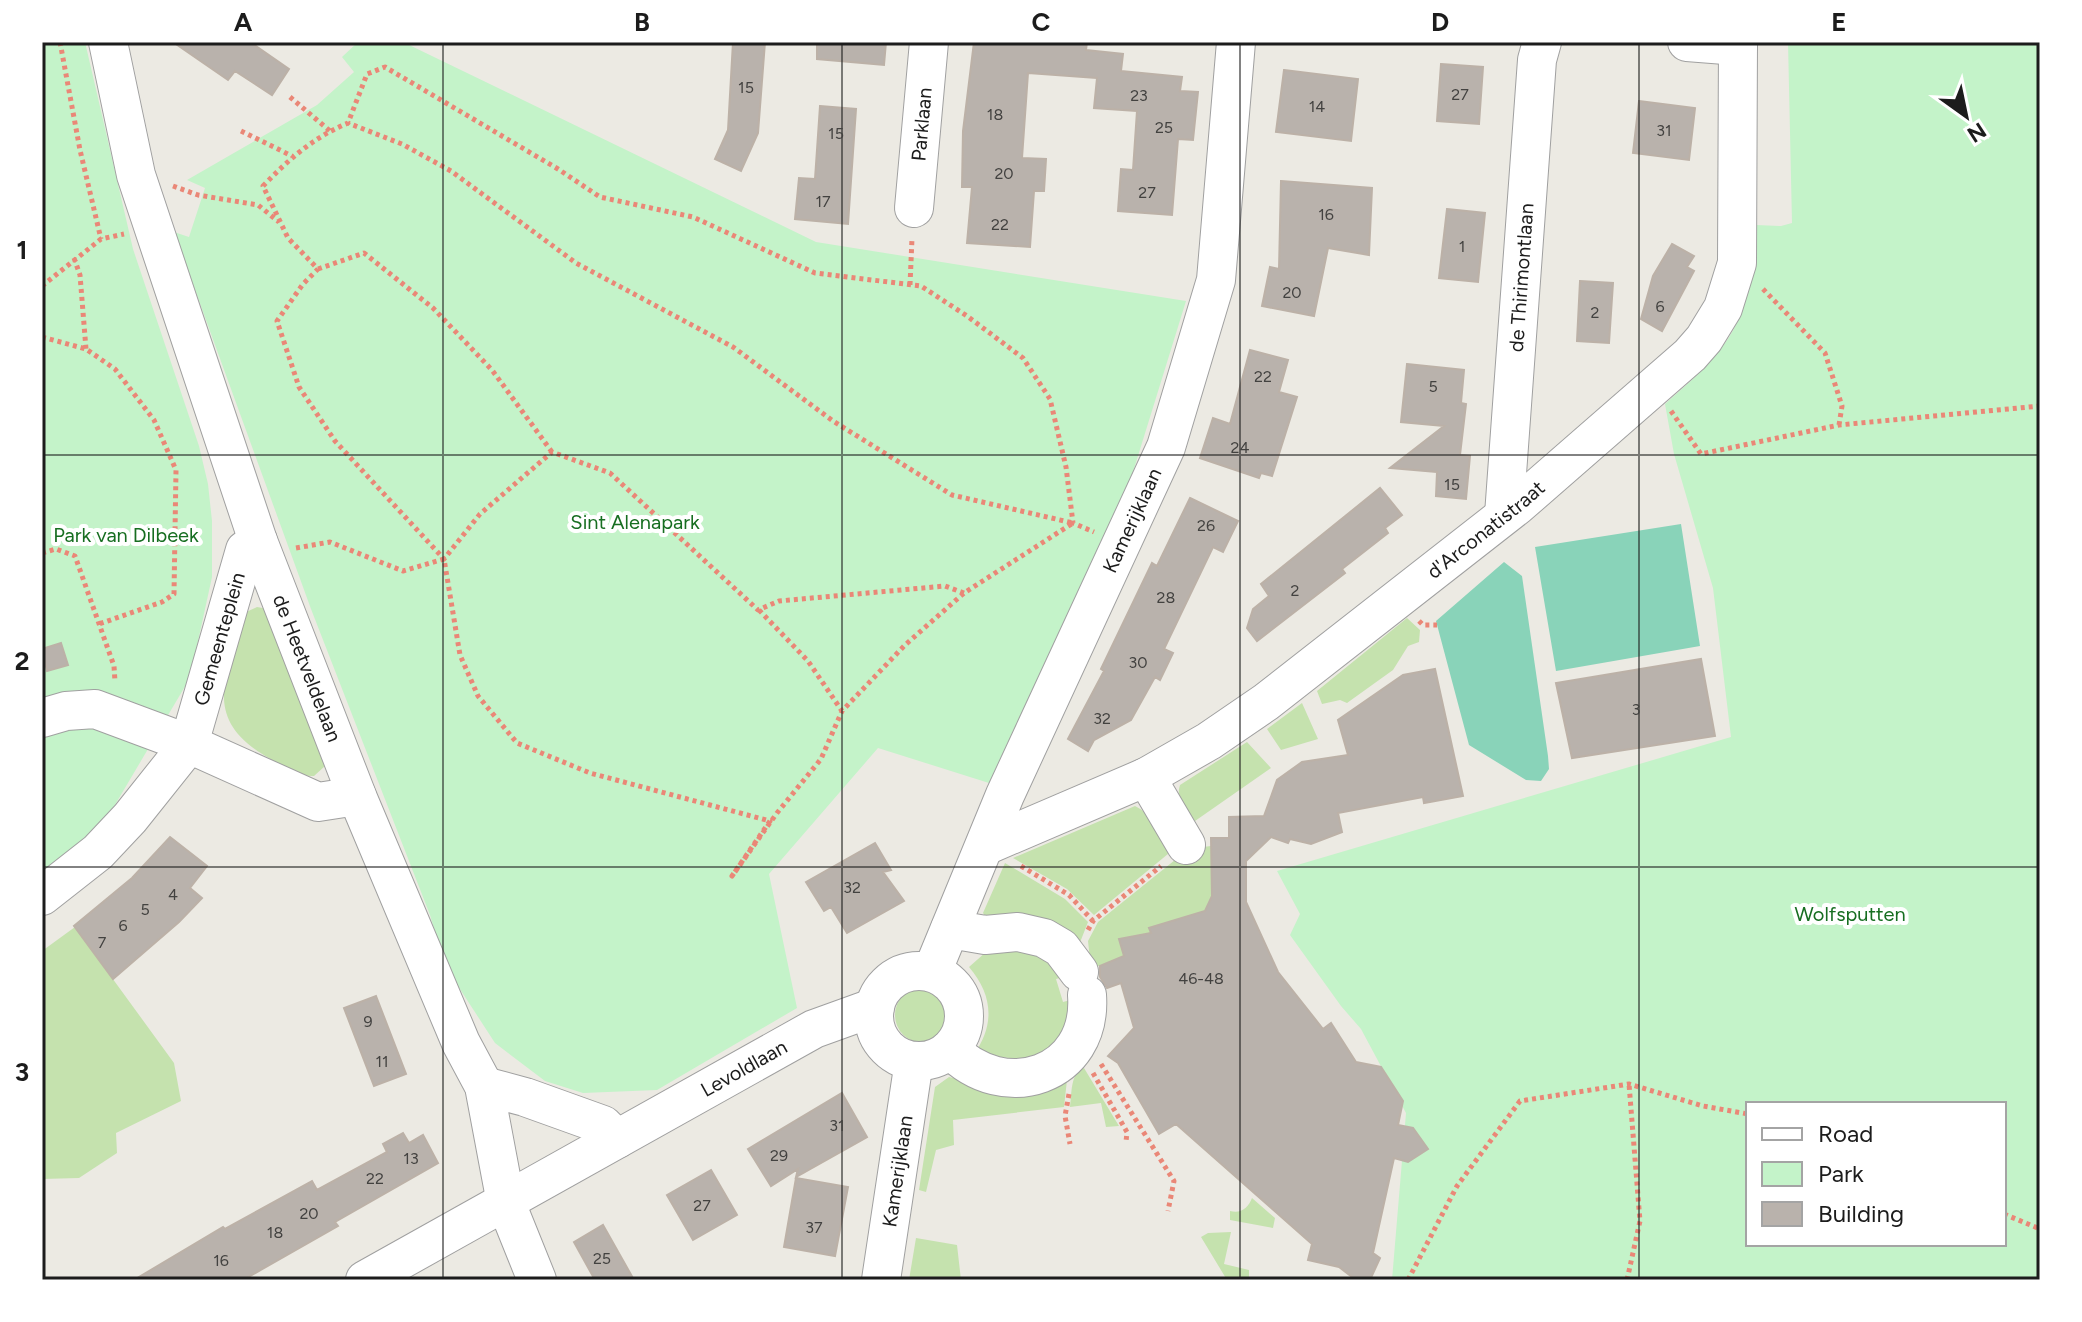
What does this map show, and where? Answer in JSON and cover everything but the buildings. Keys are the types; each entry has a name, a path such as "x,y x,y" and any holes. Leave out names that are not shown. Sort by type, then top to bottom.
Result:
{"street":[{"name":"de Heetveldelaan","path":"108,42 136,175 261,550 357,796 461,1043 484,1086 506,1203 537,1280"},
{"name":"Parklaan","path":"914,208 929,42"},
{"name":"Kamerijklaan","path":"932,972 1005,795 1166,447 1216,280 1236,42"},
{"name":"de Thirimontlaan","path":"1504,515 1537,60 1542,42"},
{"path":"1687,42 1738,44"},
{"name":"d'Arconatistraat","path":"985,846 1146,777 1209,741 1266,702 1504,515 1690,355 1711,329 1729,295 1737,263 1738,44"},
{"name":"Gemeenteplein","path":"42,896 98,852 130,818 189,744 245,550 261,550"},
{"path":"42,718 66,711 95,709 189,744 318,802 357,796"},
{"path":"1146,777 1186,845"},
{"path":"950,929 985,935 1018,932 1044,938 1061,948 1083,983 1088,1008 1079,1038 1059,1064 1045,1072 1014,1079 991,1076 964,1063 950,1049"},
{"path":"910,971 932,972 953,986 964,1009 963,1030 950,1049 931,1060 914,1061 894,1053 884,1044 875,1028 875,1007 884,985 896,976 910,971"},
{"name":"Levoldlaan","path":"365,1280 814,1029 875,1007"},
{"name":"Kamerijklaan","path":"881,1280 914,1061"},
{"path":"484,1086 603,1125 617,1139"}],"path":[{"path":"42,286 101,239 80,150 60,42"},
{"path":"318,269 288,238 263,186 292,156 348,123 367,74 385,67 600,197 693,217 815,273 921,286 933,293 1023,358 1050,399 1066,467 1073,523"},
{"path":"290,97 330,131"},
{"path":"348,123 402,144 451,171 576,263 733,347 833,421 952,495 1073,523"},
{"path":"241,131 292,156"},
{"path":"169,176 172,186 198,195 258,205 280,222"},
{"path":"910,285 914,208"},
{"path":"842,711 808,661 758,610 610,473 552,452 492,370 433,308 364,253 318,269 303,284 277,321 299,387 335,441 444,559 460,655 478,696 517,743 590,773 770,821 732,876 821,759 842,711 905,645 964,593 1073,523"},
{"path":"74,258 80,275 86,349"},
{"path":"1737,263 1825,353 1842,406 1839,425"},
{"path":"42,337 86,349 115,369 154,420 176,470 174,594 162,602 99,624"},
{"path":"1649,390 1665,404 1701,454 1839,425 2040,406"},
{"path":"261,550 330,542 403,571 444,559 480,514 552,452"},
{"path":"42,553 56,549 75,556 114,666 118,716"},
{"path":"758,610 779,601 945,586 964,593"},
{"path":"985,846 1053,883 1093,921 1186,845"},
{"path":"1079,1038 1127,1132 1126,1142"},
{"path":"1079,1038 1174,1181 1168,1211"},
{"path":"1627,1280 1640,1221 1629,1084"},
{"path":"1408,1280 1457,1186 1520,1101 1629,1084 1703,1106 1746,1114"},
{"path":"2006,1215 2040,1229"}],"green space":[{"name":"Park van Dilbeek","path":"42,42 85,42 133,249 199,446 212,521 212,577 190,678 109,815 42,872"},
{"name":"Sint Alenapark","path":"358,42 403,42 816,242 1186,301 1133,472 989,783 878,748 769,874 797,1008 657,1090 583,1093 545,1081 495,1043 445,966 430,915 311,609 174,232 189,237 205,188 187,180 317,105 354,72 342,57"},
{"name":"Wolfsputten","path":"1788,42 2040,42 2040,1280 1392,1280 1406,1113 1361,1029 1290,935 1300,914 1277,871 1731,737 1713,588 1674,454 1665,404 1707,365 1733,331 1746,296 1756,225 1792,223"},
{"path":"1681,524 1700,646 1556,671 1535,547"},
{"path":"1504,562 1522,576 1548,756 1549,769 1541,781 1526,780 1469,745 1436,621"},
{"path":"257,607 268,609 325,766 314,776 291,770 247,743 233,728 226,711 224,694 231,656 244,613"},
{"path":"1407,618 1420,630 1419,642 1408,646 1393,670 1347,703 1340,700 1322,704 1317,691"},
{"path":"1302,703 1318,739 1281,750 1267,729"},
{"path":"1247,742 1271,768 1195,821 1180,800 1180,785"},
{"path":"1135,806 1152,819 1174,849 1094,915 1067,889 1013,858"},
{"path":"1201,839 1203,847 1211,846 1212,896 1205,911 1149,928 1151,933 1120,939 1124,956 1091,969 1088,941 1098,922"},
{"path":"1005,863 1065,899 1088,922 1079,945 1054,926 1036,918 985,916 983,913"},
{"path":"75,927 174,1063 181,1101 116,1133 117,1153 79,1178 42,1179 42,951"},
{"path":"1010,941 1071,975 1056,979 1063,1002 1078,998 1078,1012 1045,1062 974,1054 985,1032 988,1010 983,988 969,967 986,952"},
{"path":"923,987 943,995 951,1015 943,1035 923,1043 903,1035 895,1015 903,995"},
{"path":"1084,1068 1119,1126 1106,1127 1101,1103 1070,1107 1074,1079"},
{"path":"949,1077 990,1094 1013,1097 1035,1094 1067,1080 1064,1107 953,1120 954,1145 936,1150 926,1192 919,1190 935,1087"},
{"path":"1252,1198 1275,1218 1273,1228 1230,1220 1230,1211 1244,1209"},
{"path":"1231,1232 1224,1264 1249,1270 1249,1278 1261,1280 1227,1280 1201,1237 1208,1233"},
{"path":"916,1238 957,1245 961,1280 909,1280"}]}
